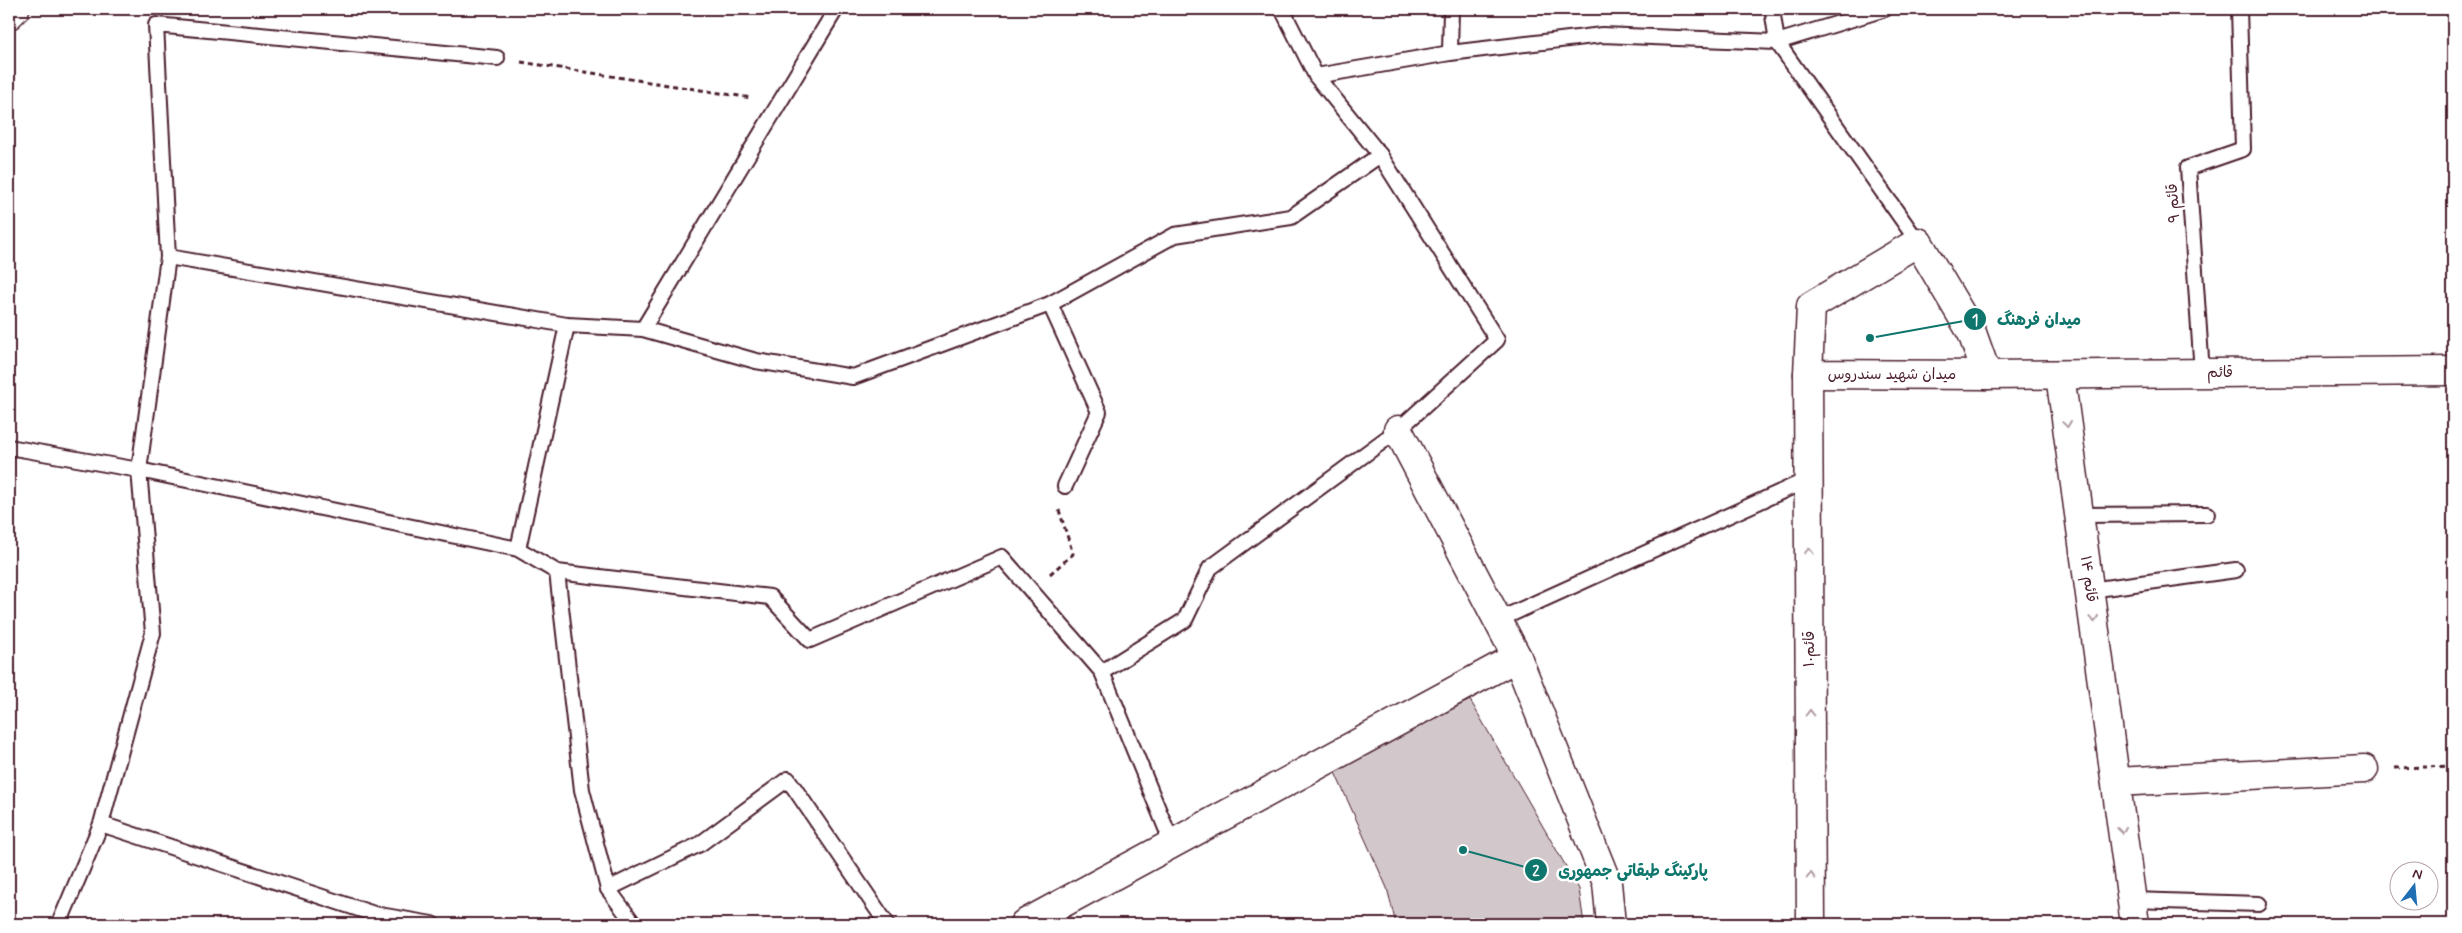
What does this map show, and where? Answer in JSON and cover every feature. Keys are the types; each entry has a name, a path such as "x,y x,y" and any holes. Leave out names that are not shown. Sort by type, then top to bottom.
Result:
{"street":[{"path":"9,15 15,9"},
{"path":"1918,242 1972,333 1987,375"},
{"name":"میدان شهید سندروس","path":"1918,242 1811,306 1808,374 1987,375"},
{"name":"قائم","path":"1987,375 2453,371"},
{"name":"قائم۱۰","path":"1808,374 1811,924"},
{"name":"قائم ۱۴","path":"2060,375 2133,912"},
{"path":"1398,430 1517,657 1607,883 1611,924"},
{"path":"1028,923 1517,657"},
{"path":"2116,782 2364,769"}],"lane":[{"path":"642,329 836,9"},
{"path":"1102,672 1185,620 1210,568 1398,430 1497,340 1380,156 1316,76 1282,9"},
{"path":"1450,53 1452,9"},
{"path":"1772,9 1777,42 1918,242"},
{"path":"1316,76 1450,53 1602,35 1777,42 1885,9"},
{"name":"قائم ۹","path":"2202,373 2188,168 2243,149 2239,9"},
{"path":"59,924 101,824 153,632 139,470 168,257 156,25 497,58"},
{"path":"168,257 567,325 642,329 756,361 852,377 1050,304 1175,235 1291,217 1380,156"},
{"path":"1050,304 1099,412 1065,486"},
{"path":"518,549 567,325"},
{"path":"9,447 139,470 518,549 557,572 770,597 810,640 1002,556 1102,672 1172,843"},
{"path":"1498,620 1809,479"},
{"path":"2080,515 2207,514"},
{"path":"2090,590 2236,570"},
{"path":"557,572 582,790 608,890 634,924"},
{"path":"608,890 700,844 788,778 887,924"},
{"path":"101,824 374,914 432,924"},
{"path":"2133,912 2259,904"}],"path":[{"path":"497,58 780,102"},
{"path":"1031,591 1073,554 1059,510 1065,486"},
{"path":"2364,769 2453,766"}],"building":[{"path":"1470,700 1579,889 1584,924 1396,924 1387,888 1333,768"}],"place":[{"name":"میدان فرهنگ","path":"1870,338"},
{"name":"پارکینگ طبقاتی جمهوری","path":"1463,850"}]}
